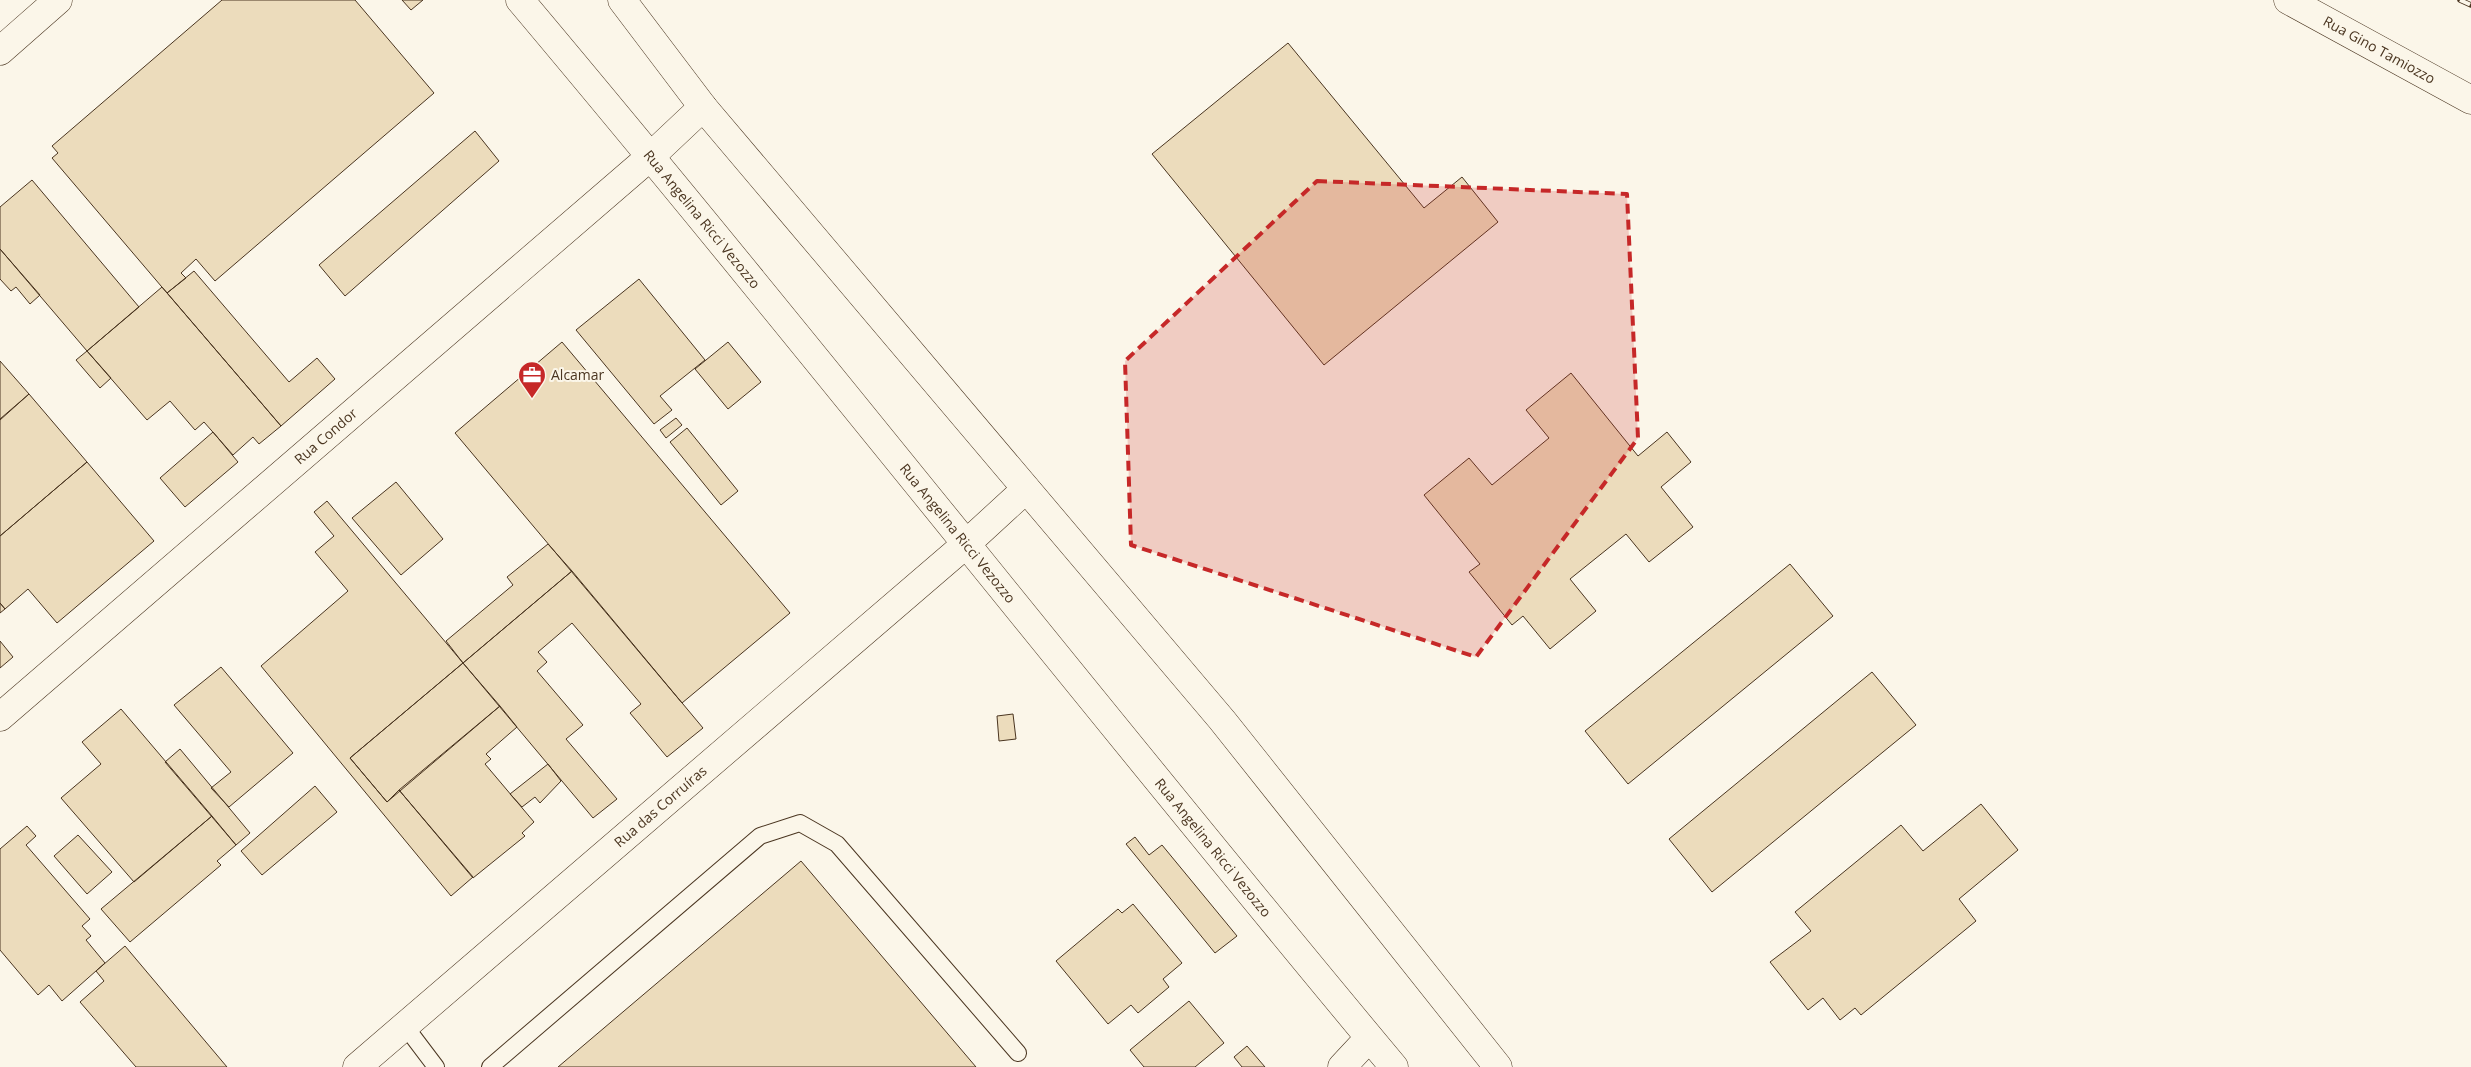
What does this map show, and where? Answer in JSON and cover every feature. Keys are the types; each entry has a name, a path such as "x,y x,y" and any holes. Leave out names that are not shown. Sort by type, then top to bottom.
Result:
{"main road":[{"path":"0,51 58,0"},
{"name":"Rua Angelina Ricci Vezozzo","path":"520,0 651,156 965,545 1394,1067"},
{"name":"Rua Gino Tamiozzo","path":"2288,0 2471,100"},
{"path":"630,5 703,107 1222,720 1498,1067"},
{"name":"Rua Condor","path":"0,717 651,156 703,107"},
{"name":"Rua das Corruíras","path":"357,1067 965,545 1026,489"},
{"path":"1342,1067 1369,1038"}],"lane":[{"path":"490,1067 760,836 800,823 838,844 1018,1053"},
{"path":"405,1026 436,1067"}],"highlighted area":[{"path":"1317,181 1627,194 1638,438 1476,657 1131,545 1125,361"}],"building":[{"path":"222,0 355,0 434,93 215,281 196,259 181,273 186,278 167,293 52,158 58,153 52,146"},
{"path":"402,0 423,0 411,10"},
{"path":"1288,43 1424,208 1462,177 1498,222 1324,365 1152,154"},
{"path":"475,131 499,161 345,296 319,265"},
{"path":"32,180 139,307 87,351 0,249 0,207"},
{"path":"0,249 40,295 30,304 16,287 11,291 0,279"},
{"path":"194,271 289,382 317,358 335,379 281,426 167,293"},
{"path":"639,279 705,360 660,396 672,410 654,424 576,330"},
{"path":"162,287 281,426 259,444 253,437 233,455 204,422 195,430 170,401 147,420 87,351"},
{"path":"562,342 790,613 682,703 455,433"},
{"path":"728,342 761,382 728,409 695,369"},
{"path":"87,351 111,378 100,388 76,360"},
{"path":"0,361 29,394 0,420"},
{"path":"1571,373 1638,456 1667,432 1691,462 1661,487 1693,527 1649,562 1626,534 1570,579 1596,611 1550,649 1523,616 1512,625 1469,572 1480,564 1424,495 1469,458 1492,485 1549,438 1526,410"},
{"path":"29,394 87,462 0,536 0,419"},
{"path":"676,418 682,425 666,438 660,430"},
{"path":"687,428 738,491 721,505 670,442"},
{"path":"213,432 238,462 185,507 160,478"},
{"path":"87,462 154,541 57,623 28,589 5,609 0,603 0,536"},
{"path":"396,482 443,539 401,575 352,518"},
{"path":"327,501 463,663 350,758 387,802 399,790 473,877 451,896 261,666 348,591 315,552 334,536 314,512"},
{"path":"548,544 572,571 463,663 446,641 513,585 507,577"},
{"path":"1790,564 1833,616 1628,784 1585,731"},
{"path":"572,571 703,728 667,757 630,713 641,704 572,623 538,652 547,662 537,671 583,725 566,739 617,799 593,818 463,663"},
{"path":"0,603 5,609 0,613"},
{"path":"0,641 13,657 0,668"},
{"path":"463,663 500,706 387,802 350,758"},
{"path":"221,667 293,753 229,807 211,788 231,772 174,705"},
{"path":"1872,672 1916,725 1712,892 1669,839"},
{"path":"500,706 517,727 486,754 491,759 485,764 534,822 522,833 525,836 473,878 399,790"},
{"path":"121,709 212,816 134,882 61,798 101,764 82,742"},
{"path":"1013,714 1016,739 999,741 997,716"},
{"path":"180,749 250,833 236,845 165,762"},
{"path":"548,764 561,781 540,803 535,797 522,807 510,794"},
{"path":"315,786 337,812 262,875 241,851"},
{"path":"1981,804 2018,850 1959,899 1976,921 1861,1015 1855,1008 1840,1020 1823,998 1808,1010 1770,962 1811,931 1795,912 1901,825 1923,851"},
{"path":"212,816 236,845 217,861 221,865 130,942 101,909"},
{"path":"27,826 36,836 26,845 90,919 82,926 91,936 86,940 105,963 62,1001 49,985 38,995 0,950 0,849"},
{"path":"78,835 112,872 87,894 54,856"},
{"path":"1135,837 1149,855 1162,845 1237,936 1215,953 1126,844"},
{"path":"801,861 976,1067 558,1067"},
{"path":"1133,904 1182,963 1163,979 1169,987 1138,1013 1131,1005 1108,1024 1056,961 1118,909 1122,913"},
{"path":"125,946 227,1067 136,1067 80,1002 104,981 96,971"},
{"path":"1189,1001 1224,1043 1195,1067 1144,1067 1130,1050"},
{"path":"1247,1046 1265,1067 1242,1067 1234,1057"}],"railway":[{"path":"2460,0 2471,5"}],"place":[{"name":"Alcamar","path":"532,399"}]}
